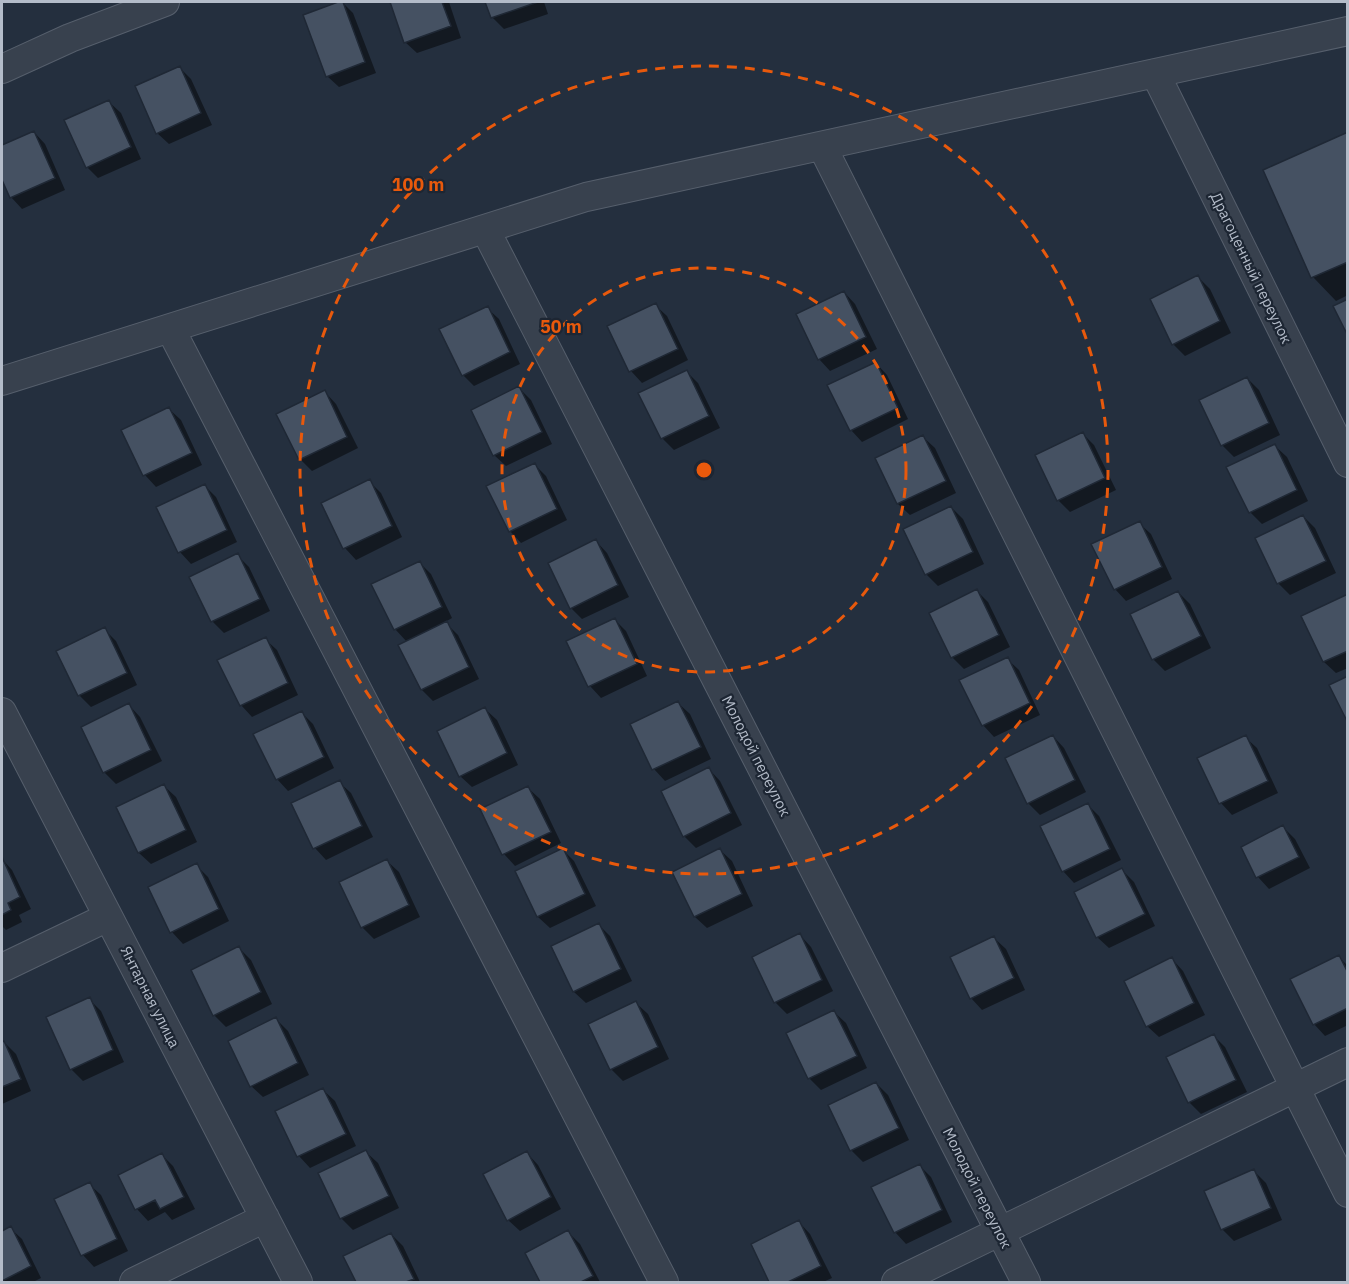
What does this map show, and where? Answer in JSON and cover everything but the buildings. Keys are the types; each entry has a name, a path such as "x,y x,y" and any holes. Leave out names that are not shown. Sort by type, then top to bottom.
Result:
{"street":[{"path":"2,69 70,38 165,2"},
{"path":"2,381 586,197 1347,31"},
{"name":"Драгоценный переулок","path":"1155,73 1347,463"},
{"path":"822,146 1347,1193"},
{"name":"Молодой переулок","path":"485,229 1026,1282"},
{"path":"170,328 664,1282"},
{"name":"Янтарная улица","path":"2,712 298,1282"},
{"path":"2,968 108,917"},
{"path":"896,1282 1347,1062"},
{"path":"134,1282 265,1218"}]}
